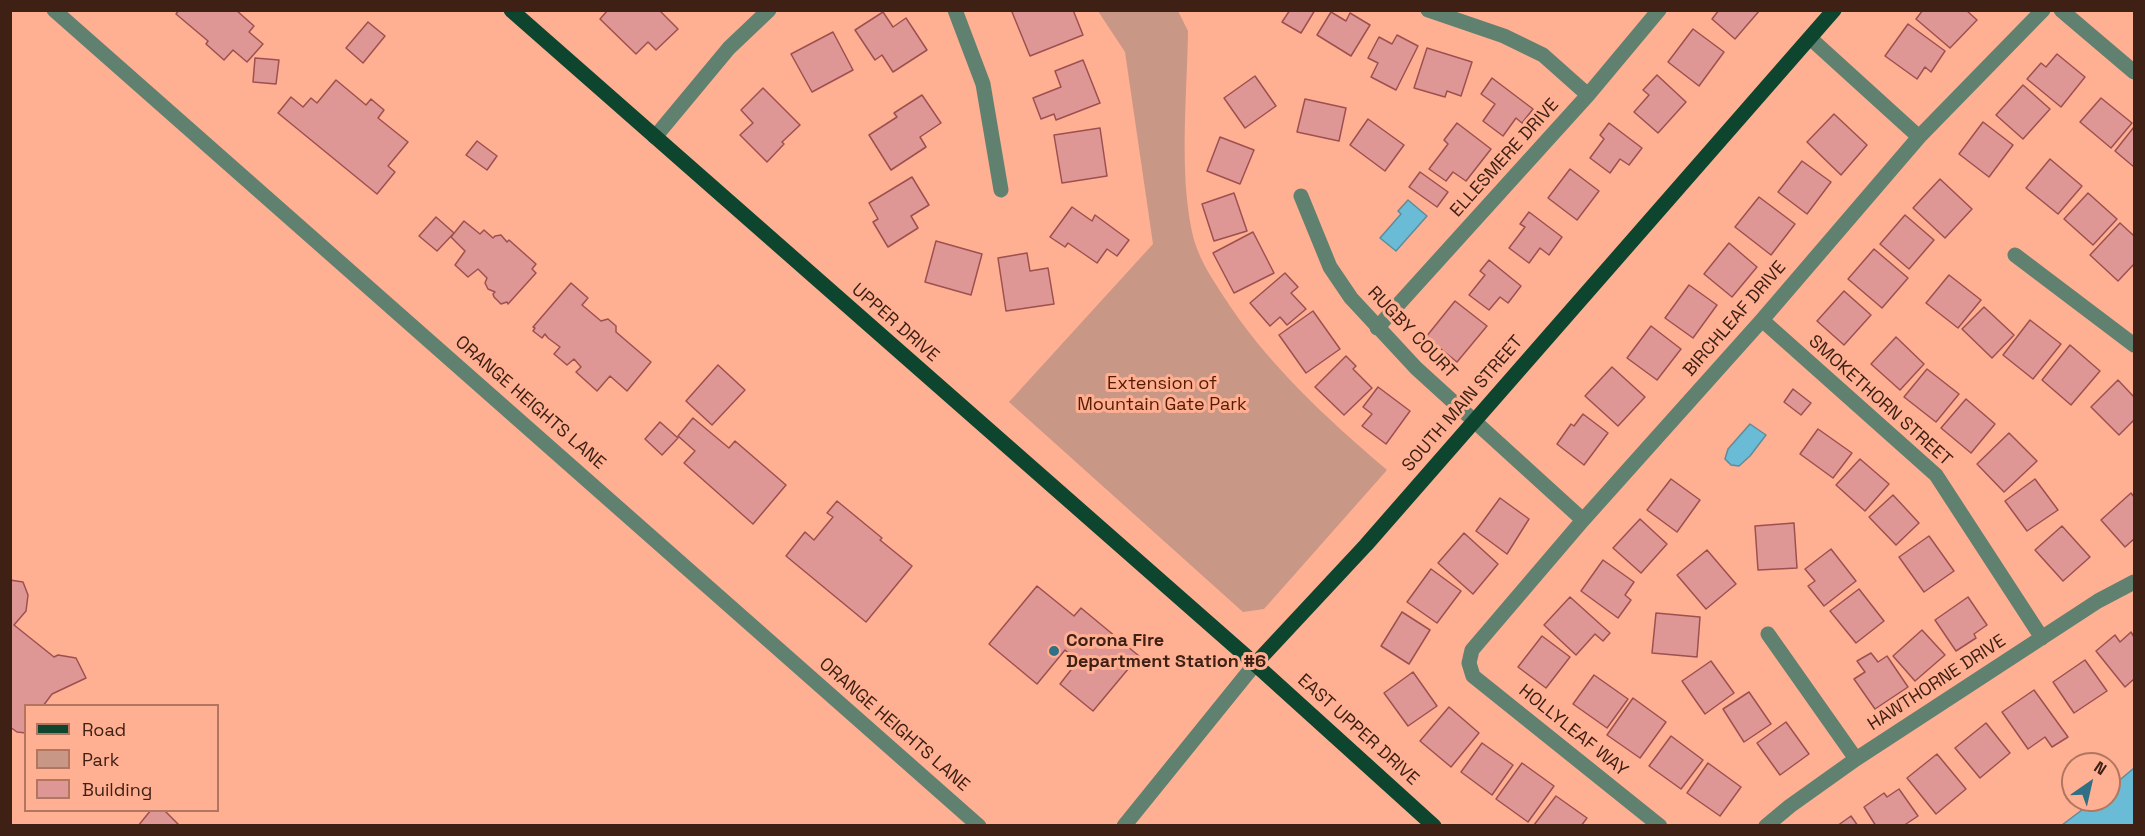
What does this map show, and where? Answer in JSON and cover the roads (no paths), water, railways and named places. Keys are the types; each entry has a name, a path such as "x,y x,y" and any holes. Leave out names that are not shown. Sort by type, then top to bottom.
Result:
{"main road":[{"name":"UPPER DRIVE","path":"511,10 1255,664"},
{"name":"SOUTH MAIN STREET","path":"1255,664 1366,545 1834,10"},
{"name":"EAST UPPER DRIVE","path":"1255,664 1434,825"}],"street":[{"name":"ORANGE HEIGHTS LANE","path":"54,10 979,825"},
{"path":"655,137 729,48 770,10"},
{"path":"955,10 983,84 1001,190"},
{"path":"1428,10 1504,36 1543,55 1588,95"},
{"name":"ELLESMERE DRIVE","path":"1377,328 1588,95 1659,10"},
{"name":"BIRCHLEAF DRIVE","path":"1469,663 1472,650 1583,520 1762,320 1919,137 2043,10"},
{"path":"2061,10 2134,72"},
{"path":"1810,38 1919,137"},
{"name":"RUGBY COURT","path":"1301,196 1330,267 1351,298 1377,328 1416,368 1583,520"},
{"path":"2015,255 2134,345"},
{"name":"SMOKETHORN STREET","path":"1762,320 1936,475 2042,638"},
{"name":"HAWTHORNE DRIVE","path":"1766,825 1856,759 2098,601 2134,582"},
{"path":"1768,634 1856,759"},
{"name":"HOLLYLEAF WAY","path":"1469,663 1473,676 1660,825"},
{"name":"SOUTH MAIN STREET","path":"1124,825 1255,664"}],"water":[{"path":"1408,200 1427,216 1396,251 1380,238 1401,214 1398,211"},
{"path":"1750,424 1766,435 1739,466 1731,465 1725,459 1728,449"},
{"path":"2134,768 2134,825 2062,825 2079,812 2121,812 2121,779"}],"place":[{"name":"Corona Fire Department Station #6","path":"1054,651"}],"park label":[{"name":"Extension of Mountain Gate Park","path":"1162,394"}]}
